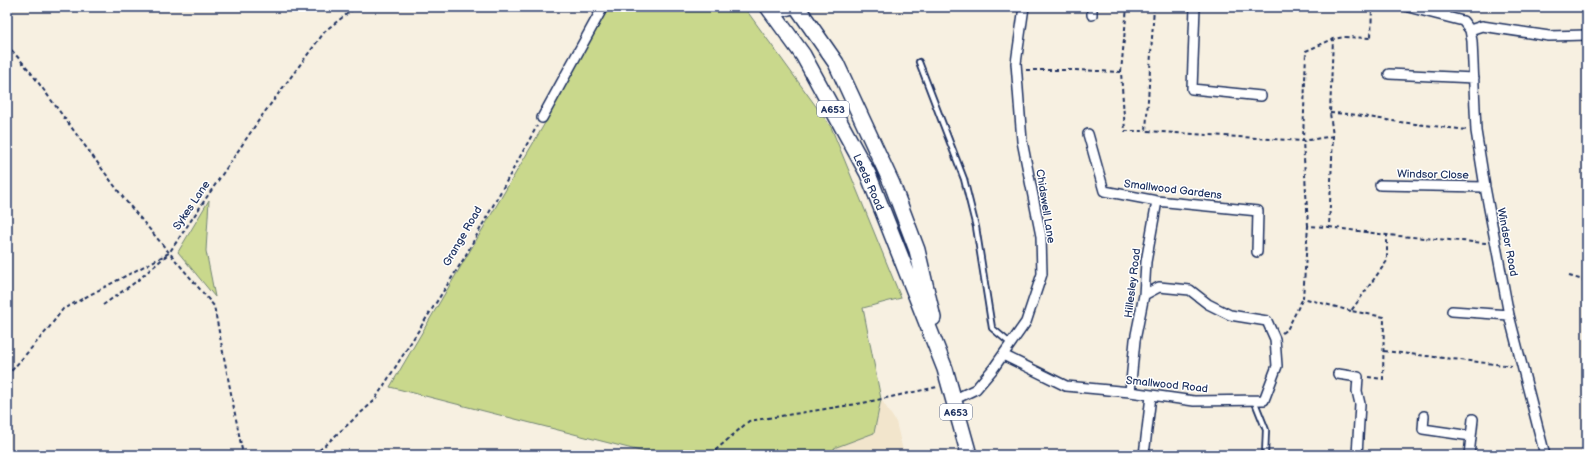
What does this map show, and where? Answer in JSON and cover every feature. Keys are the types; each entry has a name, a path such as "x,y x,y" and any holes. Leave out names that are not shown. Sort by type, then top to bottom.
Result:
{"main road":[{"name":"Leeds Road","path":"797,7 836,63 892,184 916,250 945,369"},
{"name":"Leeds Road","path":"771,11 803,55 868,174 945,369 969,455"}],"street":[{"path":"542,118 603,7"},
{"path":"771,11 797,7"},
{"name":"Chidswell Lane","path":"953,400 976,389 1003,356 1026,322 1042,274 1041,236 1022,140 1016,63 1024,7"},
{"path":"1195,7 1192,89 1261,96"},
{"path":"1408,7 1448,12 1463,21 1470,30 1482,26 1549,36 1587,35"},
{"name":"Windsor Road","path":"1470,30 1472,41 1476,131 1485,187 1497,244 1509,315 1544,455"},
{"path":"1389,74 1474,78"},
{"name":"Smallwood Gardens","path":"1088,134 1104,191 1157,201 1258,211 1257,252"},
{"name":"Windsor Close","path":"1380,186 1485,187"},
{"name":"Hillesley Road","path":"1130,392 1135,340 1144,295 1146,262 1157,201"},
{"path":"1144,295 1159,287 1190,290 1208,304 1230,315 1267,321 1275,339 1277,366 1264,400 1254,400"},
{"path":"1452,311 1509,315"},
{"name":"Smallwood Road","path":"1003,356 1066,386 1130,392 1194,401 1254,400"},
{"path":"1338,374 1358,377 1357,392 1360,404 1357,455"},
{"path":"1144,455 1151,396"},
{"path":"1424,416 1423,429 1471,436"},
{"path":"1469,455 1473,419"}],"lane":[{"path":"919,62 964,179 976,227 992,328 1010,344"},
{"path":"1254,400 1266,430 1265,455"}],"path":[{"name":"Sykes Lane","path":"7,376 64,309 169,253 261,117 326,30 356,7"},
{"path":"1127,7 1121,72 1125,132 1146,131 1303,140 1334,136"},
{"path":"1146,131 1154,7"},
{"path":"1275,339 1288,328 1303,298 1308,226 1303,140 1306,51 1333,39 1344,37 1371,38 1372,7"},
{"path":"1329,227 1334,136 1330,113 1333,39"},
{"path":"7,45 29,70 125,200 214,306 243,455"},
{"path":"1017,70 1121,72"},
{"path":"1330,113 1350,114 1399,122 1476,131"},
{"name":"Grange Road","path":"314,455 374,401 463,260 542,118"},
{"path":"1308,226 1329,227 1387,235 1497,244"},
{"path":"1351,311 1387,261 1387,235"},
{"path":"103,305 137,281 169,253"},
{"path":"1569,276 1587,280"},
{"path":"1303,298 1351,311 1384,317 1383,379 1358,377"},
{"path":"1384,351 1522,367"},
{"path":"710,455 749,421 863,403 950,384"}],"shaded area":[{"path":"881,399 896,422 904,455 815,455 874,433"}],"green space":[{"path":"608,7 744,7 831,127 901,298 863,308 881,399 874,433 834,448 836,455 656,455 390,387 545,123"},
{"path":"209,200 206,251 215,297 178,252"}]}
